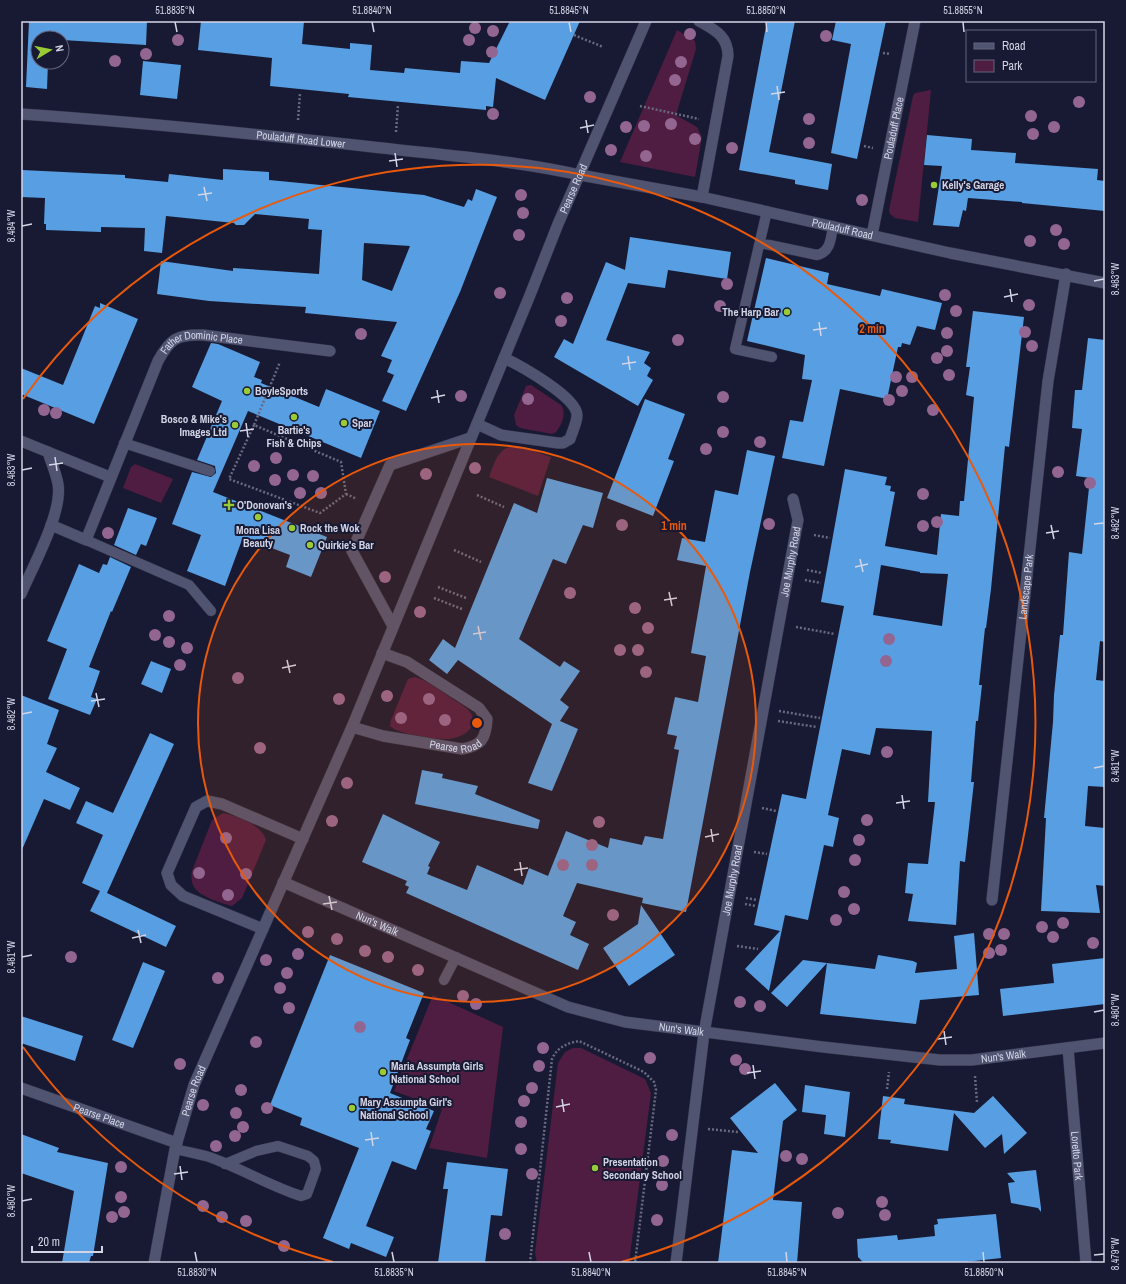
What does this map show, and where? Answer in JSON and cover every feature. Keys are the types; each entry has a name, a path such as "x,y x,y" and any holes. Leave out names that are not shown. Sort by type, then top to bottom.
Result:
{"street":[{"name":"Pearse Road","path":"154,1263 176,1146 194,1085 352,727 558,224 646,21"},
{"path":"699,21 720,33 728,47 728,56 702,197"},
{"name":"Pouladuff Place","path":"872,235 915,21"},
{"name":"Pouladuff Road Lower","path":"21,114 304,140 531,165 580,175"},
{"name":"Pouladuff Road","path":"580,175 702,197 950,253 1066,274 1105,283"},
{"name":"Landscape Park","path":"992,900 1049,369 1066,274"},
{"name":"Father Dominic Place","path":"86,540 110,477 158,361 166,347 173,339 190,334 330,351"},
{"path":"477,424 501,435 558,443 563,443 570,439 577,416 574,407 538,376 504,358"},
{"path":"393,626 352,551 390,465 470,438"},
{"path":"21,441 110,477"},
{"path":"21,594 51,525 58,504 58,485 48,452"},
{"name":"Joe Murphy Road","path":"676,1263 704,1033 798,520 793,499"},
{"path":"51,525 86,540"},
{"name":"Pearse Road","path":"352,727 383,736 462,749 474,747 480,743 485,734 487,719 479,708 407,662 382,653"},
{"path":"262,929 183,896 171,885 168,873 196,807 207,801 222,804 303,839"},
{"name":"Nun's Walk","path":"283,882 574,1008 625,1022 704,1033 940,1060 972,1060 1105,1043"},
{"name":"Loretto Park","path":"1068,1048 1086,1263"},
{"name":"Pearse Place","path":"21,1088 176,1146"}],"lane":[{"path":"767,211 735,349 772,357"},
{"path":"760,243 817,255 822,254 827,250 833,226"},
{"path":"124,443 210,471"},
{"path":"86,540 189,585 211,611"},
{"path":"444,980 456,957"},
{"path":"176,1146 211,1158 225,1164 301,1196 307,1194 316,1169 314,1161 308,1156 278,1146 256,1151 225,1164"}],"path":[{"path":"574,36 603,47"},
{"path":"298,120 300,93"},
{"path":"396,132 398,105"},
{"path":"640,106 715,122"},
{"path":"254,425 341,462 346,494 320,513 229,479 254,425 287,345"},
{"path":"477,495 504,507"},
{"path":"814,535 830,538"},
{"path":"454,550 481,562"},
{"path":"807,570 822,573"},
{"path":"805,580 821,583"},
{"path":"438,587 466,598"},
{"path":"434,598 462,609"},
{"path":"795,626 835,634"},
{"path":"777,711 820,718"},
{"path":"775,721 817,727"},
{"path":"758,807 776,811"},
{"path":"750,852 767,854"},
{"path":"742,897 757,900"},
{"path":"741,904 756,906"},
{"path":"733,945 758,949"},
{"path":"530,1263 552,1059 554,1053 564,1046 579,1041 644,1072 654,1082 656,1090 635,1263"},
{"path":"887,1089 890,1067"},
{"path":"974,1073 977,1102"},
{"path":"707,1129 738,1132"}],"green space":[{"path":"677,30 695,41 696,49 676,115 697,127 702,137 695,177 620,162"},
{"path":"931,90 918,222 895,218 890,214 889,210 913,96 915,93"},
{"path":"531,385 561,405 563,408 564,415 562,422 556,432 552,434 520,428 516,425 514,415 526,386"},
{"path":"511,446 518,446 551,457 538,496 489,477 498,456 502,451"},
{"path":"135,464 173,479 161,503 123,488 131,467"},
{"path":"415,677 433,686 463,705 473,717 472,727 464,734 454,738 443,739 400,732 390,726 391,720 408,679"},
{"path":"223,813 249,822 260,830 266,840 242,898 232,906 201,894 192,883 192,871 212,820"},
{"path":"433,995 503,1027 487,1158 429,1148 442,1109 394,1091"},
{"path":"573,1048 581,1048 645,1079 651,1093 629,1263 537,1263 535,1253 558,1063 565,1052"}],"building":[{"path":"29,21 147,21 146,45 70,40 70,30 30,30 30,70 48,70 47,89 26,87"},
{"path":"201,21 304,21 302,44 350,49 350,43 372,45 370,70 404,73 405,68 460,73 461,61 489,63 510,21 580,21 545,100 496,78 493,107 486,106 486,110 348,97 349,94 270,86 272,58 198,50"},
{"path":"767,21 795,21 769,152 832,164 828,190 795,184 795,180 739,170"},
{"path":"836,21 886,21 857,159 831,153 851,44 832,40"},
{"path":"143,61 181,65 177,99 140,95"},
{"path":"927,135 972,139 971,150 1016,153 1015,163 1098,169 1097,180 1105,181 1105,211 968,198 966,211 963,210 959,227 933,225 942,166 924,165"},
{"path":"223,169 269,172 269,180 424,195 464,207 468,199 472,201 476,189 497,197 460,292 406,411 382,401 394,375 387,372 392,360 381,356 397,322 305,313 306,307 209,301 157,294 161,261 233,271 233,268 319,274 322,230 308,229 309,219 255,214 244,225 236,225 234,223 166,216 162,253 144,251 145,228 101,227 101,232 46,230 46,224 44,224 45,198 21,197 22,170 125,175 125,178 168,182 169,174 223,180","holes":["364,243 410,246 392,291 362,280"]},
{"path":"630,237 731,252 727,279 668,270 665,288 628,283 606,340 650,352 644,363 651,368 647,376 653,380 638,406 554,357 564,339 573,344 606,262 625,270"},
{"path":"766,258 829,273 827,284 880,296 882,289 942,303 935,330 917,326 910,345 902,343 901,347 898,347 887,399 840,389 824,466 782,458 790,420 803,422 812,380 802,379 805,355 747,341"},
{"path":"100,303 138,319 94,424 21,394 21,368 63,385 95,306 100,308"},
{"path":"973,311 1024,317 1009,447 1005,446 991,589 979,685 982,685 978,721 976,721 971,782 974,782 965,862 960,861 956,925 908,921 913,894 905,893 908,863 928,864 935,802 928,802 932,731 876,728 870,755 842,749 828,815 839,818 833,847 824,845 808,920 785,915 769,991 745,969 780,931 754,925 782,794 806,799 844,606 821,602 845,469 887,477 885,485 891,486 890,491 895,492 885,546 937,555 941,514 959,516 960,501 964,501 974,397 966,395 970,367 966,367","holes":["881,565 920,572 948,574 942,626 873,615"]},
{"path":"1088,338 1105,340 1105,642 1100,641 1096,680 1105,681 1105,787 1088,786 1085,826 1105,828 1105,886 1096,885 1100,913 1041,911 1046,818 1044,818 1060,635 1063,635 1069,552 1082,554 1090,478 1076,476 1082,429 1072,428 1075,390 1082,390"},
{"path":"211,343 218,344 260,362 254,377 262,380 261,383 319,407 326,389 380,411 361,458 248,411 213,492 327,537 311,577 286,567 290,555 243,537 225,586 187,571 201,535 172,524 192,472 211,477 216,473 215,466 197,460 222,401 192,387"},
{"path":"645,399 685,414 668,459 674,461 653,516 607,498"},
{"path":"747,450 775,456 750,572 686,912 642,903 643,898 577,883 563,916 576,922 570,935 589,944 578,970 406,893 409,887 405,885 407,881 362,862 383,814 440,842 428,866 430,867 427,874 467,890 477,865 523,885 529,868 548,876 566,831 608,848 610,838 642,845 645,836 663,839 679,750 674,749 677,736 667,734 675,697 698,702 706,656 691,653 706,566 677,560 682,538 705,542 715,490 738,495"},
{"path":"547,478 603,493 593,528 583,525 566,564 553,559 519,639 560,667 564,661 580,671 560,700 569,707 560,721 578,729 552,791 528,783 552,724 458,660 447,674 429,660 443,639 455,648 514,503 537,513"},
{"path":"128,508 157,518 146,546 141,544 136,555 114,545"},
{"path":"110,557 131,567 112,612 111,611 89,667 100,671 91,697 97,699 90,715 48,699 67,649 47,641 79,564 99,573 103,564 107,565"},
{"path":"151,661 171,669 162,693 141,684"},
{"path":"21,695 59,710 47,744 57,748 46,772 80,788 70,810 44,799 21,852"},
{"path":"150,733 174,744 107,893 176,926 166,947 90,911 100,891 82,883 103,835 76,823 86,801 113,813"},
{"path":"422,770 443,774 442,778 478,786 475,794 540,820 538,829 415,804"},
{"path":"641,905 675,955 629,986 603,948 638,924"},
{"path":"974,933 979,995 920,1000 916,1024 820,1014 827,963 875,969 878,955 913,961 917,963 915,973 957,969 954,936"},
{"name":"Mary Assumpta Girl's National School","path":"330,955 424,993 406,1038 410,1040 390,1093 434,1111 426,1129 431,1131 416,1170 392,1161 366,1226 394,1237 386,1257 351,1243 349,1249 323,1238 359,1148 300,1125 302,1118 270,1105"},
{"path":"1105,958 1105,1004 1003,1016 1000,989 1054,983 1052,964"},
{"path":"803,960 827,963 787,1007 771,993"},
{"path":"143,962 165,971 133,1048 112,1040"},
{"path":"21,1016 83,1036 75,1061 21,1043"},
{"path":"775,1083 797,1110 783,1121 773,1200 802,1202 797,1263 718,1263 732,1150 758,1153 730,1118"},
{"path":"805,1085 850,1092 845,1137 824,1134 826,1115 802,1112"},
{"path":"883,1096 905,1099 904,1104 974,1113 993,1096 1027,1133 1004,1154 1002,1134 985,1148 954,1113 948,1151 890,1143 891,1140 878,1139"},
{"path":"21,1134 59,1148 57,1152 108,1163 93,1256 91,1256 89,1263 62,1263 74,1191 21,1173"},
{"path":"447,1162 508,1169 502,1216 491,1215 485,1263 438,1263 448,1189 443,1189"},
{"path":"1036,1170 1041,1212 1038,1208 1011,1203 1008,1183 1015,1182 1007,1173"},
{"path":"996,1214 1001,1258 957,1263 864,1263 858,1257 857,1239 897,1235 898,1240 935,1236 934,1225 938,1224 937,1219"}],"place":[{"name":"Kelly's Garage","path":"934,185"},
{"name":"The Harp Bar","path":"787,312"},
{"name":"BoyleSports","path":"247,391"},
{"name":"Bartie's Fish & Chips","path":"294,417"},
{"name":"Spar","path":"344,423"},
{"name":"Bosco & Mike's Images Ltd","path":"235,425"},
{"name":"O'Donovan's","path":"229,505"},
{"name":"Mona Lisa Beauty","path":"258,517"},
{"name":"Rock the Wok","path":"292,528"},
{"name":"Quirkie's Bar","path":"310,545"},
{"name":"Maria Assumpta Girls National School","path":"383,1072"},
{"name":"Mary Assumpta Girl's National School","path":"352,1108"},
{"name":"Presentation Secondary School","path":"595,1168"}]}
